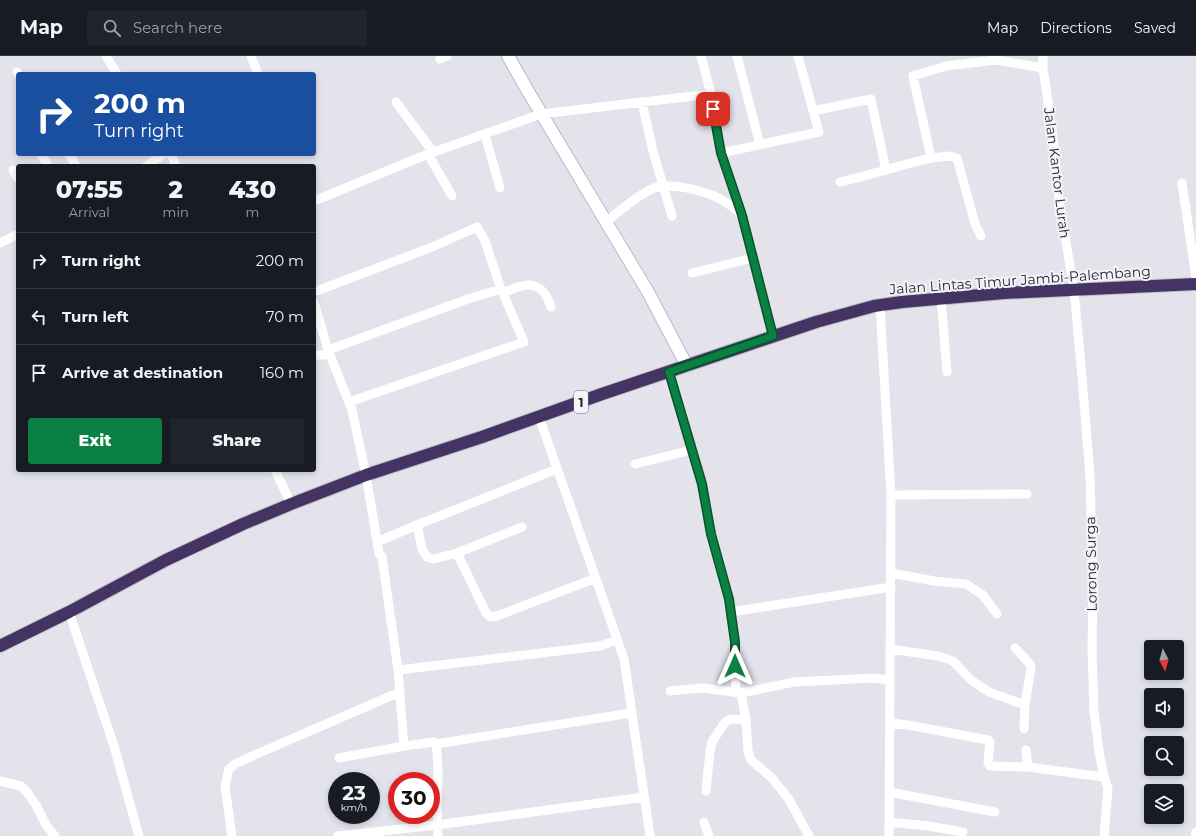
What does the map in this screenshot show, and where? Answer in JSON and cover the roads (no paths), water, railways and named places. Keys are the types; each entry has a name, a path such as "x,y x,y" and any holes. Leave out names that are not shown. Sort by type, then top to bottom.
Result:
{"highway":[{"name":"Jalan Lintas Timur Jambi-Palembang","path":"0,646 180,554 243,524 291,504 366,475 816,322 880,305 941,298 1004,293 1196,284"}],"street":[{"path":"106,56 116,72"},
{"path":"251,56 257,72"},
{"path":"508,56 541,114 648,292 687,366"},
{"path":"702,56 711,94 721,153 742,215 773,336"},
{"path":"737,56 760,145"},
{"path":"721,153 819,132 798,56"},
{"name":"Jalan Kantor Lurah","path":"1043,56 1043,68 1053,137 1059,200 1074,290"},
{"path":"931,158 913,76 946,66 996,60 1043,68"},
{"path":"316,200 430,153 485,135 541,114 711,94"},
{"path":"813,110 871,99 886,170"},
{"path":"396,102 430,153 452,196"},
{"path":"642,102 653,152 672,216"},
{"path":"485,135 500,188"},
{"path":"149,164 161,156"},
{"path":"840,182 931,158 950,156 957,158 975,224 981,236"},
{"path":"1182,183 1196,278"},
{"path":"606,222 625,206 654,188 664,187 701,191 722,200 742,215"},
{"path":"316,291 432,247 477,227 485,241 502,291 524,342 349,402"},
{"path":"0,243 16,235"},
{"path":"692,273 753,258"},
{"path":"316,355 323,355 329,351 468,299 514,288 524,284 537,286 542,289 546,293 551,307"},
{"name":"Lorong Surga","path":"1074,290 1090,476 1094,712 1099,751 1104,777 1108,788 1104,836"},
{"path":"941,298 947,372"},
{"path":"880,305 891,495 889,836"},
{"path":"316,309 329,351 352,410 366,475 378,553 382,557 398,670 404,746"},
{"path":"669,372 702,484 711,534 731,612 736,654 735,678 746,720 748,752 751,760 771,777 788,798 809,836"},
{"path":"539,417 624,660 650,836"},
{"path":"635,464 692,450"},
{"path":"376,542 557,469"},
{"path":"276,472 291,504"},
{"path":"891,495 1027,494"},
{"path":"417,525 422,549 427,557 434,559 457,553 522,528"},
{"path":"457,553 486,613 490,617 497,616 596,578"},
{"path":"891,573 934,581 966,584 983,596 997,614"},
{"path":"731,612 891,587"},
{"path":"69,612 114,746 139,836"},
{"path":"398,670 600,646 617,640"},
{"path":"1015,648 1030,664 1031,668 1025,705 1024,729"},
{"path":"890,649 938,656 953,661 972,681 989,692 1025,705"},
{"path":"670,691 702,688 738,693 794,682 873,678 890,680"},
{"path":"232,836 225,786 229,769 235,764 259,753 400,692"},
{"path":"339,758 404,746 432,742 436,744 631,713"},
{"path":"706,791 712,742 724,722 731,719 746,720"},
{"path":"890,723 988,740 990,742 988,763 990,766 1028,767 1104,777"},
{"path":"436,744 439,772 438,836"},
{"path":"1026,750 1028,767"},
{"path":"0,781 21,786 27,792 54,836"},
{"path":"889,792 995,812"},
{"path":"338,836 437,825 644,796"},
{"path":"704,822 709,836"},
{"path":"889,822 928,826 963,832"},
{"path":"1195,836 1196,832"}]}
